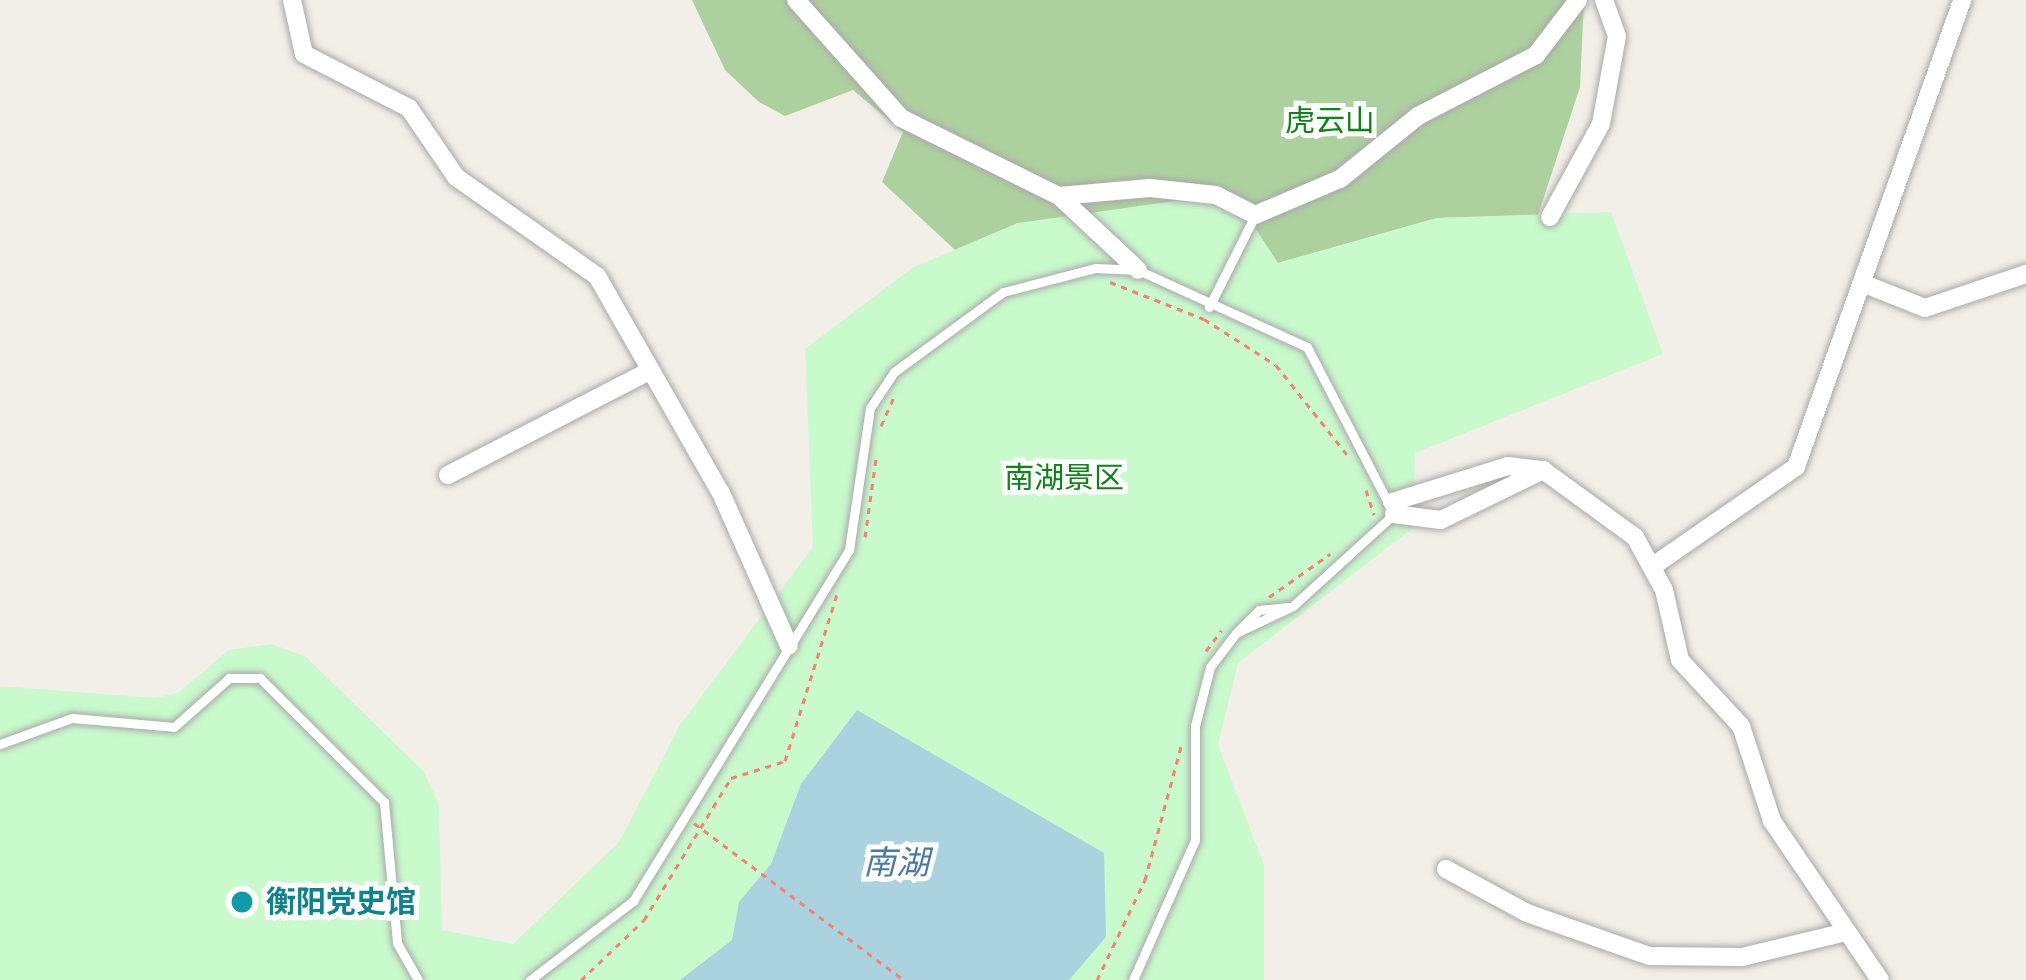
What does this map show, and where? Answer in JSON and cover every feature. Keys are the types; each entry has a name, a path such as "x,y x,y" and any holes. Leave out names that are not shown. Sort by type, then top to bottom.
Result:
{"street":[{"path":"292,0 304,54 409,108 456,177 597,276 644,374 722,493 789,646"},
{"path":"796,0 901,118 1059,196 1138,270"},
{"path":"1059,196 1150,188 1216,195 1255,215 1340,179 1418,116 1537,55 1578,0"},
{"path":"1550,217 1601,124 1618,36 1604,0"},
{"path":"1653,566 1796,466 1840,326 1867,285 1906,139 1962,0"},
{"path":"1867,285 1924,308 2026,274"},
{"path":"448,475 644,374"},
{"path":"1387,513 1508,466 1543,470 1606,510 1653,566 1680,660 1748,736 1772,821 1880,980"},
{"path":"1446,869 1527,913 1649,956 1742,957 1846,932"}],"lane":[{"path":"1209,307 1255,215"},
{"path":"530,980 633,901 849,550 870,408 894,372 1003,292 1096,268 1138,270 1209,307 1307,347 1387,513 1293,606 1235,627 1210,667 1195,726 1195,840 1133,980"},
{"path":"0,745 72,718 175,727 229,678 260,678 383,802 398,943 418,980"}],"path":[{"path":"1106,280 1204,319 1276,365 1387,513"},
{"path":"856,556 875,517 877,438 897,388"},
{"path":"1251,609 1340,547"},
{"path":"581,980 644,920 730,778 785,761 846,576"},
{"path":"1200,673 1235,627"},
{"path":"1097,980 1145,880 1183,738"},
{"path":"687,818 904,980"}],"green space":[{"name":"虎云山","path":"692,0 1584,0 1580,87 1538,215 1437,218 1278,263 1018,223 955,250 882,182 903,132 853,90 785,116 759,102 725,70"},
{"name":"南湖景区","path":"1232,193 1278,263 1437,218 1611,212 1663,354 1415,453 1413,528 1238,663 1218,745 1264,865 1264,980 0,980 0,686 155,698 178,693 229,650 272,644 306,657 424,772 439,805 442,930 513,944 619,842 680,725 813,547 805,349 912,268 1018,223"}],"water":[{"name":"南湖","path":"857,710 1104,853 1106,937 1069,980 680,980 732,940 739,902 771,864 801,784"}],"place":[{"name":"衡阳党史馆","path":"242,902"}]}
